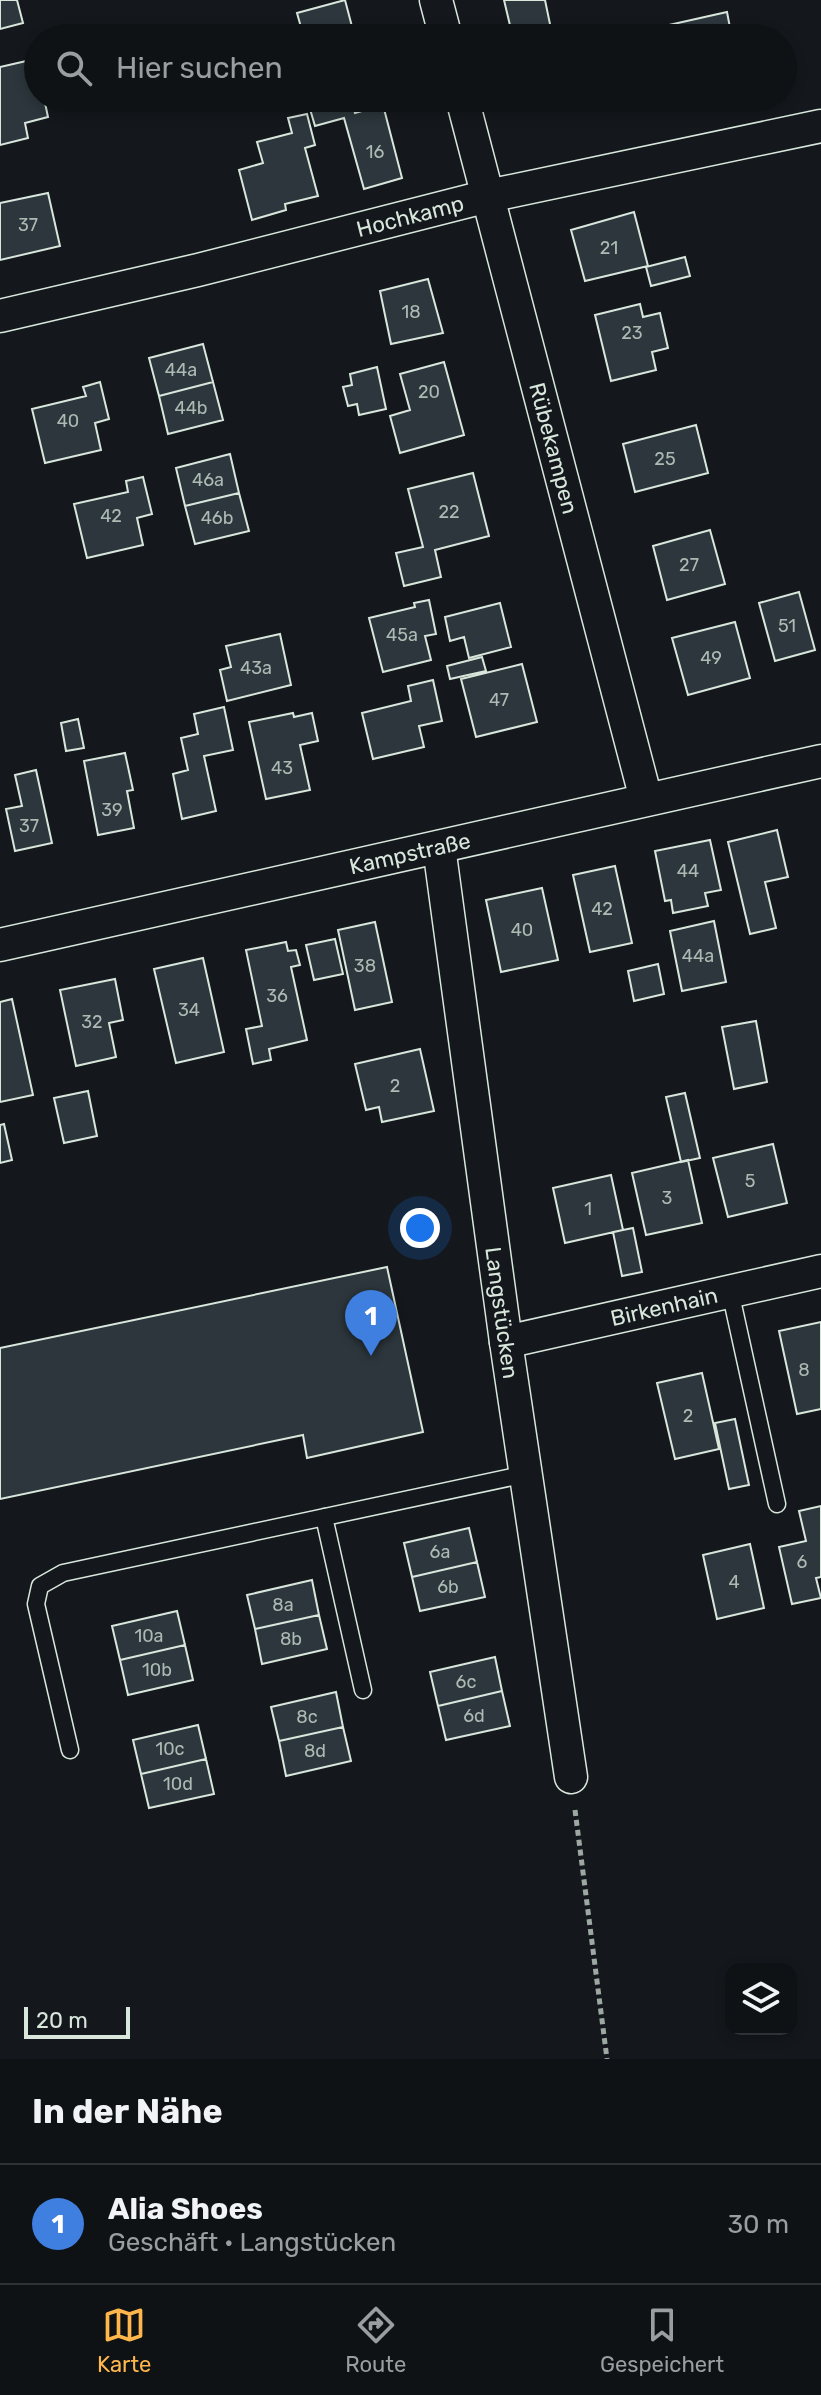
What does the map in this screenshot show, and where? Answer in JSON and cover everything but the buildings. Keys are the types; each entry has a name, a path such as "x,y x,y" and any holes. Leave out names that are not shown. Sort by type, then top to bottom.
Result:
{"street":[{"path":"436,0 442,24"},
{"name":"Rübekampen","path":"466,112 646,799"},
{"name":"Hochkamp","path":"0,316 110,292 488,196 821,126"},
{"name":"Kampstraße","path":"0,945 821,761"},
{"name":"Langstücken","path":"439,847 506,1342 571,1777"},
{"name":"Birkenhain","path":"506,1342 821,1271"}],"lane":[{"path":"730,1291 777,1504"},
{"path":"70,1750 36,1604 40,1586 63,1573 526,1474"},
{"path":"324,1517 363,1690"}],"path":[{"path":"571,1777 607,2059"}],"place":[{"name":"Alia Shoes","path":"371,1356"}]}
